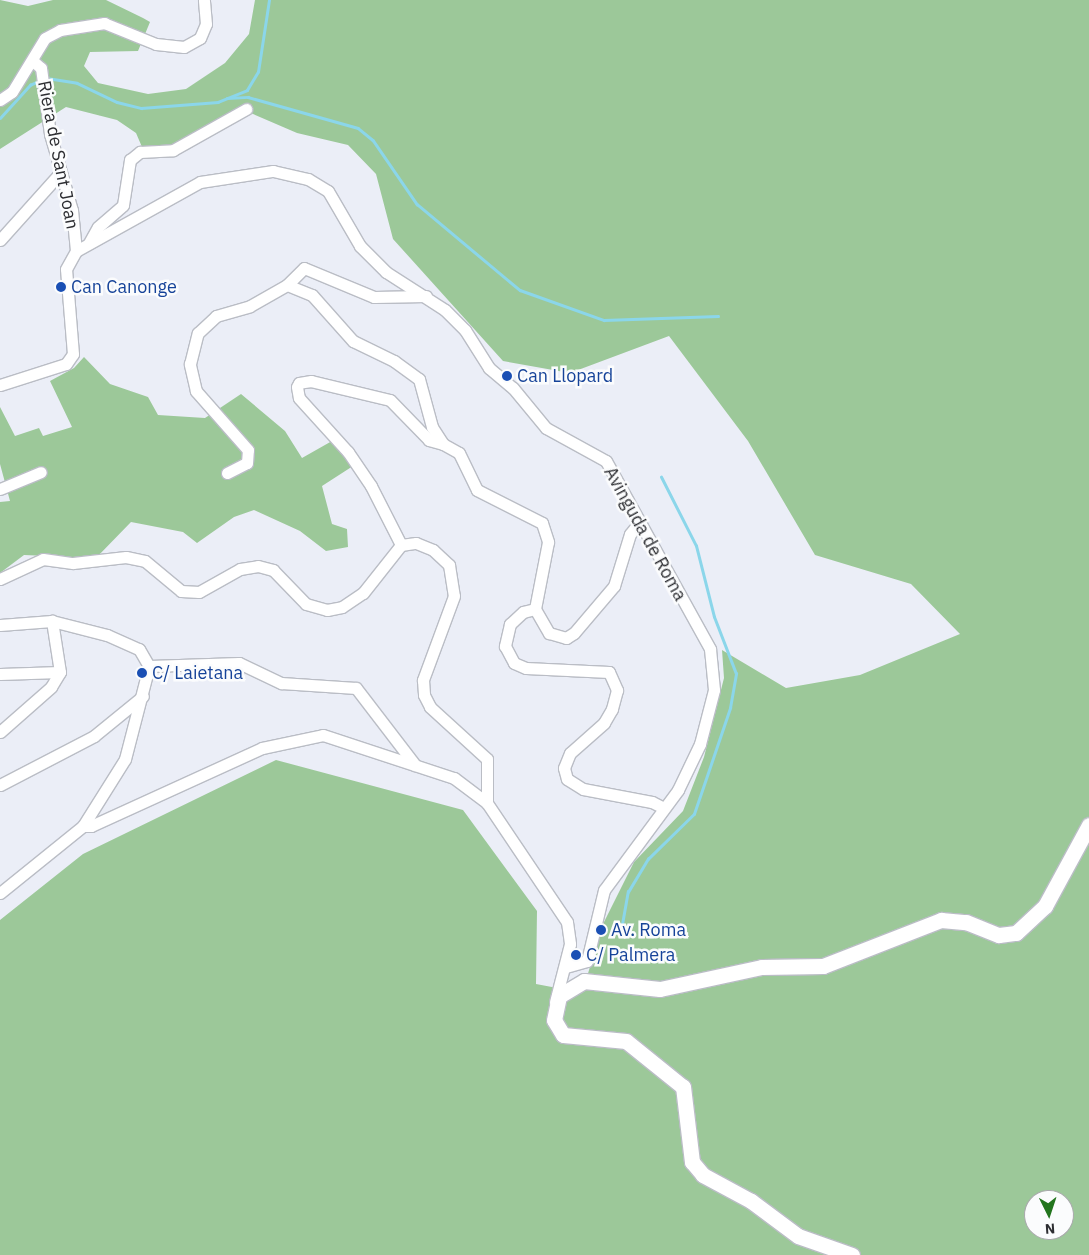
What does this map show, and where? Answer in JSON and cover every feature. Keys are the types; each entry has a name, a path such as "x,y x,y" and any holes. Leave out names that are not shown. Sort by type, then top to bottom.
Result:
{"street":[{"path":"0,100 12,92 23,70 38,65 45,38 86,23 104,23 156,44 184,47 200,38 206,24 204,0"},
{"name":"Riera de Sant Joan","path":"38,65 43,83 50,134 72,210 76,251"},
{"path":"89,243 98,227 123,205 130,160 140,152 173,150 246,110"},
{"path":"0,240 61,172"},
{"name":"Avinguda de Roma","path":"76,251 200,182 273,172 308,179 328,190 360,246 386,272 426,296 465,330 489,368 513,388 546,428 593,450 606,462 638,524 710,648 714,690 700,744 664,808 611,876 576,963 578,982"},
{"path":"0,385 66,364 73,354 66,269 76,251"},
{"path":"227,473 247,463 248,450 196,391 190,364 198,333 216,316 250,306 287,285 304,268 374,297 426,296"},
{"path":"287,285 312,295 353,341 394,361 419,380 432,427 443,444"},
{"path":"401,545 371,486 348,452 299,398 297,387 311,381 390,400 429,440 443,444 460,453 484,496 542,523 548,532 535,609 549,633 566,638 574,633 614,586 630,534 638,524"},
{"path":"0,489 41,472"},
{"path":"0,578 43,559 73,563 126,557 144,561 181,591 199,592 240,569 258,566 273,570 306,604 327,610 342,607 363,593 401,545 416,543 433,550 449,565 454,596 423,680 424,696 430,707 486,759 487,803"},
{"path":"535,609 523,612 510,624 505,646 514,663 526,668 600,668 610,672 617,690 604,723 566,759 566,779 583,789 652,802 664,808"},
{"path":"0,625 52,621 107,635 139,649 149,666 143,696 125,759 83,826 0,893"},
{"path":"0,732 51,687 60,672 52,621"},
{"path":"149,666 239,663 281,683 356,688 415,765"},
{"path":"0,674 60,672"},
{"path":"0,785 94,736 143,696"},
{"path":"83,826 91,826 262,748 314,736 415,765 462,782 487,803 567,922 576,963 568,980 660,989 762,968 824,966 941,920 966,922 999,935 1016,933 1045,906 1089,825"},
{"path":"576,963 601,982"},
{"path":"576,963 555,1004 555,1026 563,1035 626,1041 677,1080 689,1107 692,1162 702,1175 751,1201 798,1236 852,1255"},
{"path":"555,1004 578,982"}],"green space":[{"path":"0,0 28,6 53,0 106,0 150,22 138,51 90,52 84,66 98,83 148,94 186,89 225,63 249,34 255,0 1089,0 1089,1255 0,1255 0,920 83,854 276,760 463,810 537,911 536,984 573,991 584,987 602,926 634,862 683,811 704,757 724,678 722,650 786,688 860,675 960,634 911,584 815,555 748,441 669,336 570,373 503,361 393,239 376,174 348,145 297,133 246,111 188,150 164,155 142,147 136,133 117,120 66,107 0,149"},
{"path":"84,357 110,384 148,397 158,415 205,418 241,394 285,431 302,458 332,441 353,466 322,486 332,524 347,529 348,547 326,551 300,531 254,510 234,517 197,543 183,532 131,522 96,558 24,555 0,573 0,502 10,501 0,464 0,407 15,436 39,428 43,436 72,427 50,381 74,368"}],"waterway":[{"path":"47,78 77,83 117,102 141,108 218,102 247,90 258,72 269,0"},
{"path":"0,118 30,85 39,81"},
{"path":"227,98 248,97 358,128 373,140 417,204 520,290 604,320 718,316"},
{"path":"621,930 628,892 648,859 694,814 730,708 736,674 714,617 696,546 661,477"}],"place":[{"name":"Can Canonge","path":"61,287"},
{"name":"Can Llopard","path":"507,376"},
{"name":"C/ Laietana","path":"142,673"},
{"name":"Av. Roma","path":"601,930"},
{"name":"C/ Palmera","path":"576,955"}]}
